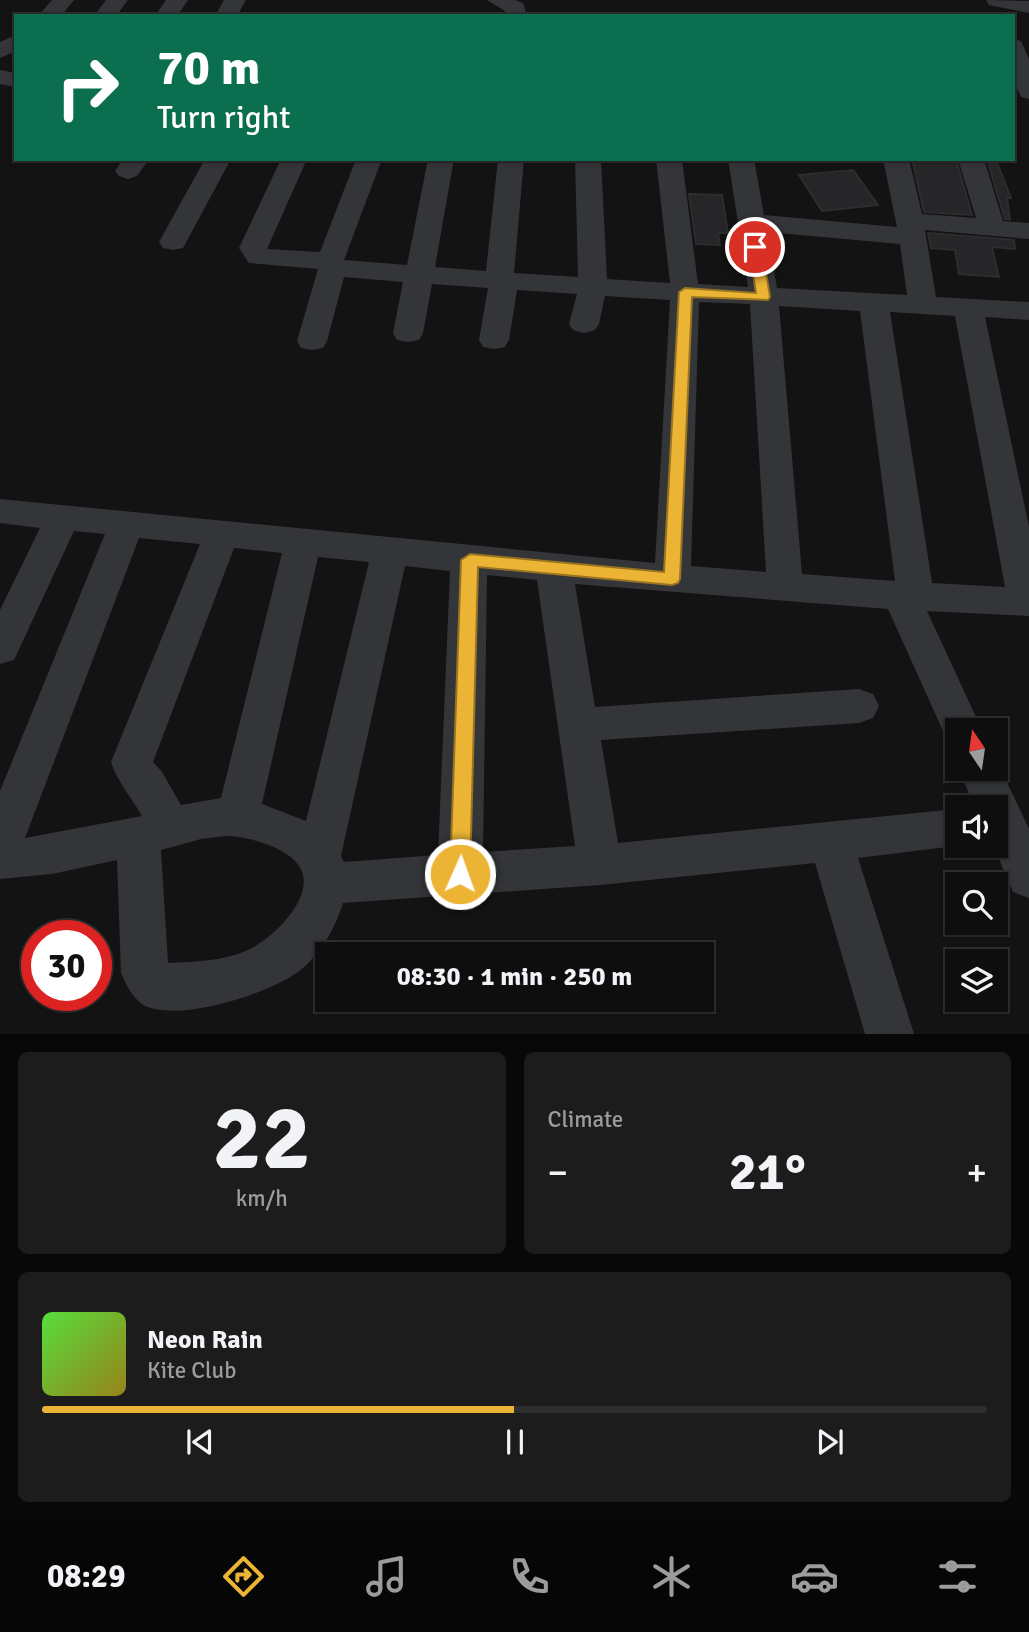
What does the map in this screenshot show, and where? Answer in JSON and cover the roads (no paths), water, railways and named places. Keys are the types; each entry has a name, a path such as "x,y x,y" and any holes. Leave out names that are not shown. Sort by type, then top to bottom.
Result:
{"street":[{"path":"51,14 63,0"},
{"path":"106,14 117,0"},
{"path":"498,0 515,8 516,14"},
{"path":"998,6 1029,7"},
{"path":"1015,53 1029,92"},
{"path":"173,242 217,161"},
{"path":"293,161 253,248 259,257 419,276 1029,311"},
{"path":"312,341 331,265 368,161"},
{"path":"408,333 441,161"},
{"path":"494,340 511,161"},
{"path":"584,324 593,287 588,161"},
{"path":"669,161 685,292 672,579"},
{"path":"741,161 764,297 785,587"},
{"path":"896,161 923,306"},
{"path":"972,161 992,228"},
{"path":"751,222 1029,231"},
{"path":"874,303 908,597 957,718"},
{"path":"0,511 554,569 908,597 1028,602 968,308"},
{"path":"0,649 63,517"},
{"path":"0,845 127,524"},
{"path":"222,534 132,762 136,774 147,785 154,832 145,972 159,987 181,987 259,972 281,958 307,934 321,906 323,871 390,551"},
{"path":"238,817 303,542"},
{"path":"460,874 470,560"},
{"path":"554,569 600,865"},
{"path":"578,724 859,706"},
{"path":"986,781 1010,822 1029,877"},
{"path":"0,859 22,859 198,821 238,817 294,837 323,871 460,874 600,865 945,829"},
{"path":"831,841 890,1034"}]}
